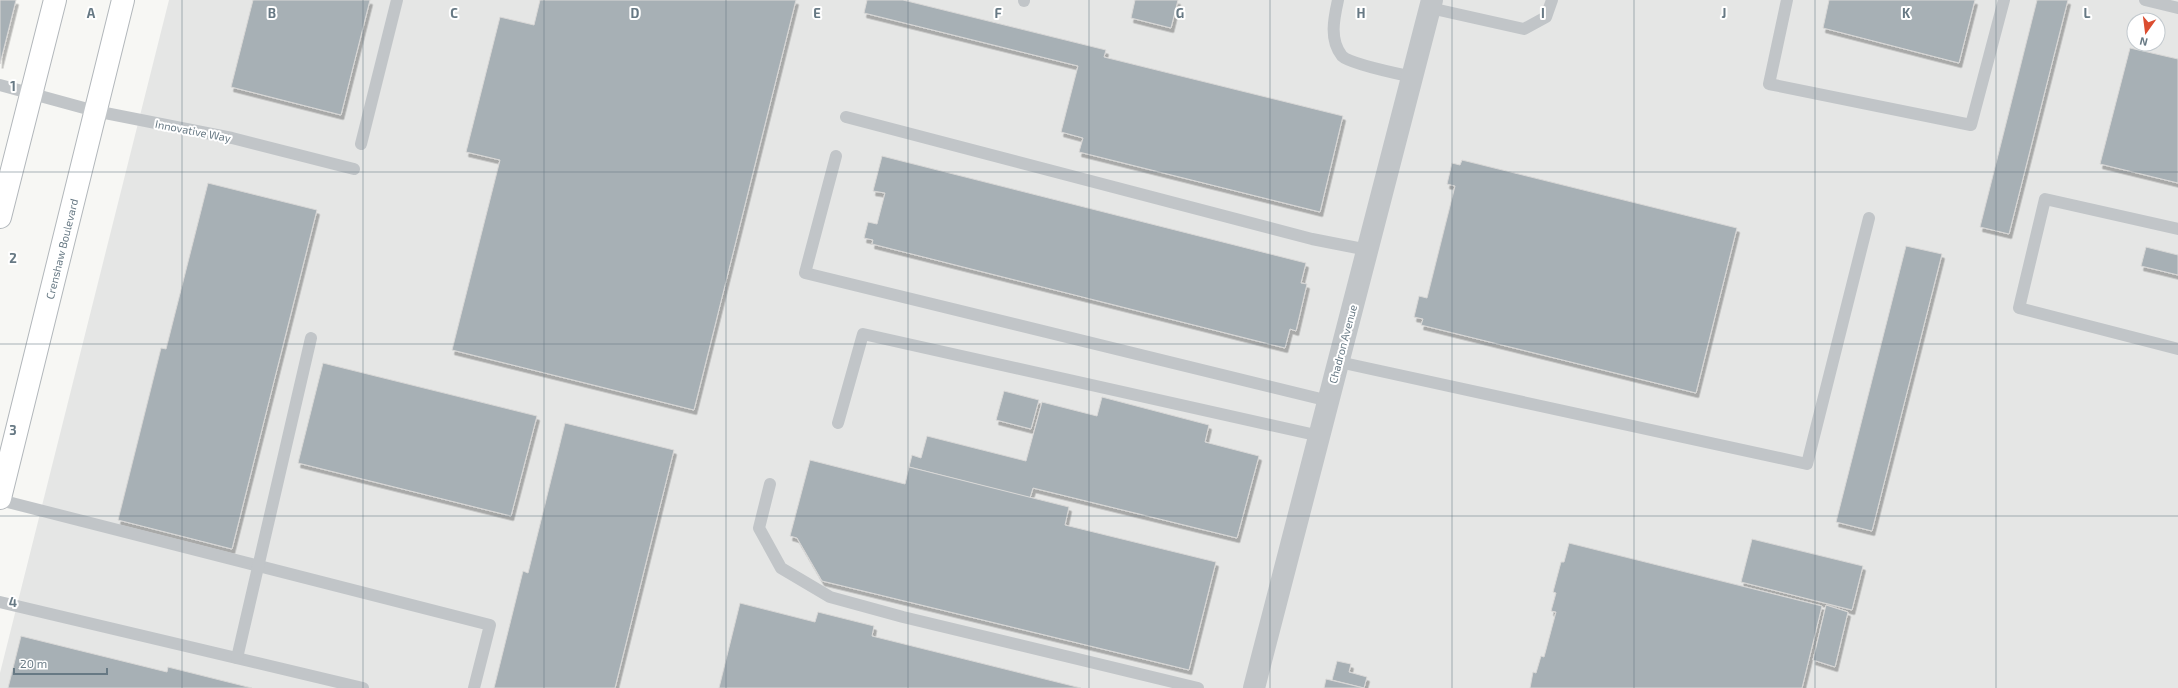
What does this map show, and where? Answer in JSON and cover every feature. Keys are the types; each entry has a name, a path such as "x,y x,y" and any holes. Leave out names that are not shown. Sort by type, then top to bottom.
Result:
{"main road":[{"path":"0,217 55,0"},
{"name":"Crenshaw Boulevard","path":"0,499 123,0"}],"street":[{"name":"Chadron Avenue","path":"1254,688 1431,4"}],"lane":[{"path":"361,144 397,0"},
{"path":"1338,0 1333,22 1337,47 1344,57 1377,69 1412,77"},
{"path":"1431,4 1524,29 1546,18 1552,0"},
{"path":"1787,0 1769,84 1971,125 2004,0"},
{"path":"2145,0 2178,8"},
{"name":"Innovative Way","path":"0,85 95,111 232,138 354,169"},
{"path":"846,117 1312,239 1368,250"},
{"path":"836,156 805,273 1329,401"},
{"path":"2178,229 2045,199 2019,308 2178,349"},
{"path":"1339,362 1807,464 1868,218"},
{"path":"838,423 862,334 1320,436"},
{"path":"237,658 311,338"},
{"path":"770,484 759,528 781,568 830,597 903,617 1198,688"},
{"path":"0,499 490,625 474,688"},
{"path":"0,602 363,688"}],"shaded area":[{"path":"169,0 2178,0 2178,688 0,688 0,673"}],"building":[{"path":"0,0 16,0 0,64"},
{"path":"253,0 370,0 341,115 231,87"},
{"path":"540,0 796,0 694,410 452,350 500,160 466,152 500,17 534,25"},
{"path":"867,0 903,0 1106,50 1104,57 1343,116 1320,212 1079,152 1083,138 1061,132 1078,66 864,13"},
{"path":"1135,0 1178,0 1171,28 1131,18"},
{"path":"1829,0 1975,0 1959,63 1823,28"},
{"path":"2037,0 2068,0 2009,234 1980,227"},
{"path":"2129,52 2147,52 2178,59 2178,183 2100,164"},
{"path":"882,156 1306,263 1301,283 1307,284 1296,331 1290,329 1285,348 872,244 873,240 864,238 868,222 877,224 885,193 873,191"},
{"path":"1462,160 1737,228 1696,393 1421,325 1423,319 1414,317 1419,296 1427,298 1455,186 1447,184 1452,163 1460,165"},
{"path":"208,183 317,210 232,549 118,520 161,348 166,349"},
{"path":"1906,246 1942,254 1872,531 1836,522"},
{"path":"2146,247 2178,255 2178,275 2141,266"},
{"path":"323,363 537,416 511,516 298,463"},
{"path":"1004,391 1039,400 1031,429 996,420"},
{"path":"1102,397 1209,425 1205,442 1259,456 1237,538 1033,488 1030,498 909,467 912,455 921,458 927,436 1026,461 1042,402 1097,416"},
{"path":"565,423 674,450 615,688 494,688 523,571 528,573"},
{"path":"810,460 905,484 909,467 1069,507 1065,525 1216,562 1189,670 822,581 797,538 790,536"},
{"path":"1752,539 1863,566 1852,610 1741,582"},
{"path":"1569,543 1822,606 1802,688 1530,688 1533,672 1536,673 1541,656 1544,657 1556,612 1551,611 1556,593 1553,592 1561,562 1564,562"},
{"path":"740,603 815,622 818,612 874,626 872,636 1081,688 719,688"},
{"path":"1826,605 1848,612 1835,667 1813,660"},
{"path":"21,636 167,672 168,667 252,688 8,688"},
{"path":"1337,661 1351,664 1349,672 1367,677 1364,688 1332,680"},
{"path":"1326,679 1364,688 1324,688"}]}
